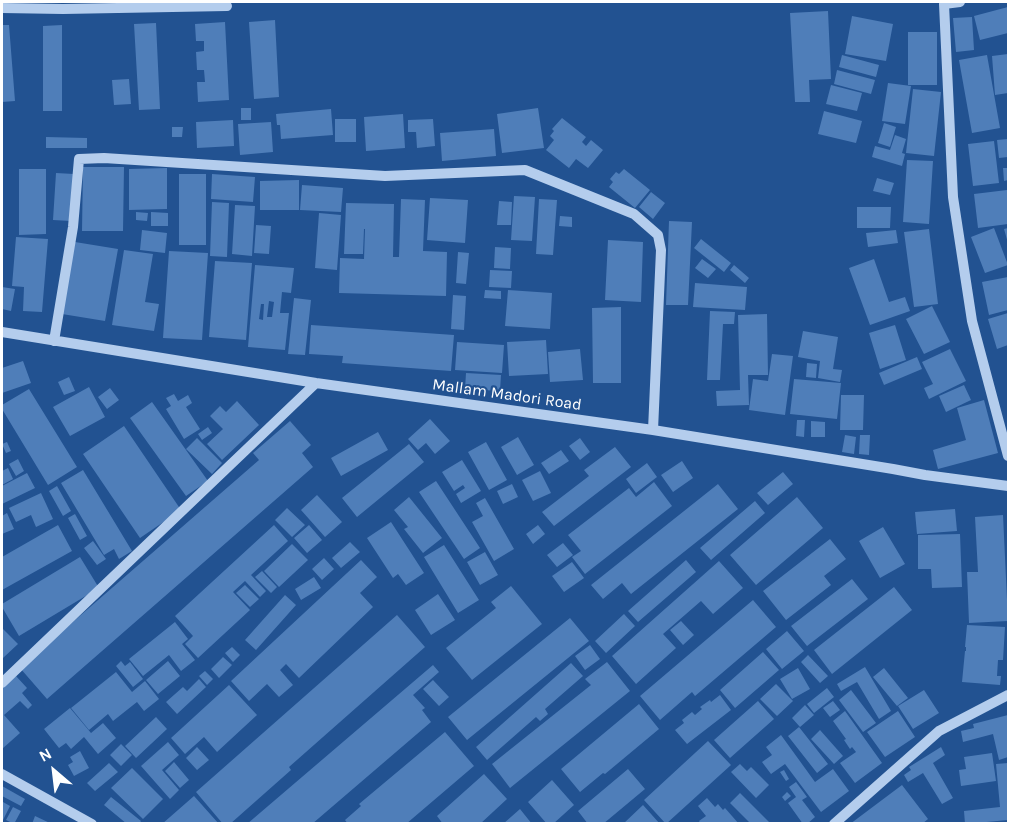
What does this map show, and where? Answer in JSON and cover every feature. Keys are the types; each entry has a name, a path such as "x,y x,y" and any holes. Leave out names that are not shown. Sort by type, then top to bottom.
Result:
{"street":[{"path":"960,2 944,4 953,197 972,321 1008,456"},
{"path":"2,8 227,6"},
{"path":"54,341 73,227 79,159 104,158 384,176 525,171 634,214 658,235 661,250 653,430"},
{"name":"Mallam Madori Road","path":"2,332 316,383 653,430 925,476 1008,486"},
{"path":"2,683 316,383"},
{"path":"834,824 939,731 1008,695"},
{"path":"2,774 92,824"}],"building":[{"path":"1008,7 1008,33 980,40 974,16"},
{"path":"828,11 831,79 809,80 810,102 795,102 790,13"},
{"path":"852,16 893,24 886,61 845,54"},
{"path":"972,17 974,50 956,52 953,18"},
{"path":"275,20 279,97 254,99 249,22"},
{"path":"225,22 229,100 198,102 197,82 205,82 204,70 197,70 196,52 204,51 204,41 196,41 195,24"},
{"path":"156,23 160,109 139,110 134,24"},
{"path":"2,25 9,25 15,101 2,102"},
{"path":"62,25 62,111 43,111 43,26"},
{"path":"908,32 937,32 937,85 908,85"},
{"path":"1008,54 1008,93 995,95 992,56"},
{"path":"842,55 879,65 876,77 839,67"},
{"path":"987,55 1000,128 972,133 959,60"},
{"path":"837,70 875,80 871,94 834,84"},
{"path":"129,79 131,104 114,105 112,80"},
{"path":"888,83 911,86 905,124 882,121"},
{"path":"831,85 862,93 857,111 826,104"},
{"path":"913,89 941,92 934,156 906,153"},
{"path":"241,108 251,108 251,120 241,120"},
{"path":"538,108 544,148 502,153 497,114"},
{"path":"331,109 333,135 281,139 276,114"},
{"path":"824,111 862,121 856,143 818,134"},
{"path":"403,114 405,148 366,151 364,117"},
{"path":"562,118 586,137 582,142 586,146 591,140 603,150 588,168 576,159 569,168 546,150 554,140 550,136 554,131 552,129"},
{"path":"335,119 356,119 356,142 335,142"},
{"path":"433,119 435,146 417,148 416,132 408,132 408,120"},
{"path":"233,120 234,146 197,148 196,122"},
{"path":"271,122 273,152 240,155 238,124"},
{"path":"884,123 896,127 890,147 878,143"},
{"path":"172,127 183,127 182,137 172,137"},
{"path":"494,129 496,156 442,161 440,133"},
{"path":"895,135 906,139 902,153 905,154 902,166 872,157 875,146 890,150"},
{"path":"46,137 87,138 87,148 46,148"},
{"path":"1008,139 1008,157 999,158 997,140"},
{"path":"994,141 999,183 973,186 968,144"},
{"path":"907,160 933,161 929,224 903,222"},
{"path":"83,167 124,167 123,231 82,231"},
{"path":"167,168 167,209 129,210 129,169"},
{"path":"1003,168 1008,168 1008,180 1004,181"},
{"path":"19,169 46,169 46,234 19,235"},
{"path":"624,169 650,190 635,208 609,187 613,182 610,179 616,172 619,174"},
{"path":"56,173 74,174 71,221 53,220"},
{"path":"179,174 206,174 206,245 179,245"},
{"path":"212,174 255,177 253,202 211,199"},
{"path":"877,178 894,183 890,195 873,191"},
{"path":"299,180 299,210 260,210 260,181"},
{"path":"302,185 343,188 341,212 300,210"},
{"path":"1007,190 1008,224 978,228 974,194"},
{"path":"651,192 665,203 653,219 639,207"},
{"path":"514,196 535,197 532,241 511,240"},
{"path":"430,198 468,200 465,243 427,240"},
{"path":"401,199 425,200 423,251 447,252 446,296 339,293 340,258 364,259 365,229 363,254 344,254 346,203 394,204 393,257 399,257"},
{"path":"539,199 557,200 553,255 536,254"},
{"path":"499,201 512,202 511,225 497,225"},
{"path":"212,202 229,203 227,257 210,256"},
{"path":"235,205 255,206 252,256 232,254"},
{"path":"857,207 891,207 890,228 857,228"},
{"path":"136,212 148,213 147,221 136,220"},
{"path":"151,212 168,213 168,226 151,226"},
{"path":"319,213 341,215 337,270 315,268"},
{"path":"560,216 572,217 572,227 559,226"},
{"path":"669,221 692,222 688,305 666,305"},
{"path":"256,225 271,226 269,254 254,253"},
{"path":"994,228 1008,265 985,273 971,237"},
{"path":"1008,228 1008,243 1004,229"},
{"path":"929,229 938,304 914,307 904,232"},
{"path":"142,230 167,233 165,253 140,250"},
{"path":"896,230 898,243 868,247 866,233"},
{"path":"16,237 48,239 42,312 23,311 24,287 12,286"},
{"path":"701,239 731,263 724,272 694,248"},
{"path":"608,240 643,242 641,302 605,300"},
{"path":"75,242 118,249 105,321 62,314"},
{"path":"495,247 511,248 510,269 494,268"},
{"path":"124,250 153,254 145,302 159,304 154,331 112,325"},
{"path":"169,251 208,253 202,340 163,338"},
{"path":"458,252 469,253 466,284 456,283"},
{"path":"702,259 716,269 708,278 695,268"},
{"path":"874,259 889,302 905,297 910,311 870,325 849,268"},
{"path":"215,261 252,263 246,340 209,337"},
{"path":"255,265 294,268 291,293 282,292 280,313 289,313 285,350 248,347","holes":["269,301 274,302 272,317 267,317","261,304 264,304 263,320 259,319"]},
{"path":"734,265 749,278 745,283 730,270"},
{"path":"490,270 512,271 511,288 489,287"},
{"path":"1008,277 1008,310 989,315 982,282"},
{"path":"695,283 747,287 745,310 693,307"},
{"path":"2,287 15,289 11,311 2,309"},
{"path":"485,290 501,291 501,299 484,298"},
{"path":"508,290 552,293 550,329 505,326"},
{"path":"453,295 466,296 464,330 451,329"},
{"path":"294,298 311,300 305,355 288,354"},
{"path":"932,306 950,342 924,354 906,319"},
{"path":"621,307 621,383 593,383 592,308"},
{"path":"710,311 735,312 734,324 723,324 720,380 707,380"},
{"path":"1008,313 1008,345 997,349 988,319"},
{"path":"767,314 768,375 748,375 749,405 717,406 716,391 740,390 738,315"},
{"path":"311,325 454,335 451,371 342,363 343,356 309,354"},
{"path":"895,325 906,360 880,369 869,333"},
{"path":"803,331 838,337 833,369 842,370 840,382 818,378 820,361 798,357"},
{"path":"546,340 548,374 509,376 507,342"},
{"path":"457,342 504,345 502,373 455,370"},
{"path":"580,349 583,380 550,382 548,352"},
{"path":"950,349 966,381 929,399 924,388 933,384 922,362"},
{"path":"772,354 793,356 785,415 749,410 753,379 768,381"},
{"path":"917,357 922,369 884,385 879,373"},
{"path":"23,361 31,383 2,393 2,368"},
{"path":"807,363 817,364 816,378 806,377"},
{"path":"466,373 501,375 500,391 465,389"},
{"path":"69,377 75,391 64,395 58,382"},
{"path":"794,379 841,383 837,419 790,414"},
{"path":"964,385 971,400 946,412 939,396"},
{"path":"89,387 105,417 70,436 53,407"},
{"path":"110,388 119,400 107,409 98,397"},
{"path":"29,389 77,467 48,485 2,409 2,405"},
{"path":"174,394 178,401 188,395 192,403 186,407 200,429 184,439 166,409 171,406 166,398"},
{"path":"841,395 864,395 863,430 840,430"},
{"path":"984,400 998,453 938,469 933,450 966,440 957,408"},
{"path":"237,401 259,425 222,460 207,444 223,429 210,416 220,406 226,412"},
{"path":"152,402 208,481 186,496 130,418"},
{"path":"430,419 450,441 435,454 426,443 418,450 408,439"},
{"path":"797,420 805,420 804,437 796,436"},
{"path":"290,421 311,445 302,453 313,467 47,699 20,668 259,460 253,453"},
{"path":"811,421 825,422 825,437 811,437"},
{"path":"124,426 181,510 140,538 83,454"},
{"path":"208,427 212,433 202,440 198,434"},
{"path":"378,432 388,450 341,476 331,458"},
{"path":"845,435 856,437 854,454 842,452"},
{"path":"860,435 870,435 869,455 859,454"},
{"path":"518,437 534,465 517,475 501,447"},
{"path":"197,438 222,463 212,474 186,449"},
{"path":"580,438 590,452 580,460 569,446"},
{"path":"7,442 11,451 6,453 2,444"},
{"path":"486,442 507,480 489,490 468,452"},
{"path":"409,444 424,462 357,517 342,498"},
{"path":"615,447 631,467 554,526 542,512 589,476 584,470"},
{"path":"561,450 569,461 549,474 541,463"},
{"path":"18,459 24,471 16,476 9,464"},
{"path":"462,460 481,491 461,503 456,494 465,488 463,485 454,491 442,472"},
{"path":"682,461 693,478 673,492 661,475"},
{"path":"647,463 657,477 636,493 626,479"},
{"path":"8,468 13,479 2,485 2,471"},
{"path":"83,470 132,551 119,559 114,549 104,555 61,483"},
{"path":"540,471 551,493 533,501 522,480"},
{"path":"783,472 793,484 768,505 757,493"},
{"path":"27,473 35,488 2,504 2,486"},
{"path":"436,481 480,548 464,559 419,492"},
{"path":"654,482 672,506 585,574 572,557 581,551 568,535 629,488 636,497"},
{"path":"512,484 518,497 503,504 497,491"},
{"path":"718,484 738,509 631,594 622,583 603,599 591,585"},
{"path":"57,486 71,511 63,516 49,491"},
{"path":"41,493 53,519 36,527 31,515 16,522 9,508"},
{"path":"317,495 342,522 325,537 301,510"},
{"path":"409,497 442,538 423,553 404,529 408,527 394,510"},
{"path":"797,497 823,528 756,585 730,555"},
{"path":"485,498 514,549 494,561 472,522 483,516 476,503"},
{"path":"755,501 765,513 711,560 700,548"},
{"path":"287,508 305,525 292,537 275,520"},
{"path":"955,509 957,531 917,534 915,512"},
{"path":"7,513 14,529 2,534 2,516"},
{"path":"75,514 87,536 80,540 68,518"},
{"path":"1003,515 1008,621 969,623 967,572 978,572 975,517"},
{"path":"391,522 424,573 406,585 398,574 393,578 367,538"},
{"path":"58,525 72,551 2,590 2,557"},
{"path":"274,525 288,541 251,575 266,591 260,597 245,581 233,592 250,610 198,658 185,644 193,636 175,616"},
{"path":"309,525 322,540 307,553 294,538"},
{"path":"538,525 545,534 533,544 526,534"},
{"path":"883,527 905,564 880,578 859,541"},
{"path":"960,534 962,587 932,588 931,569 918,569 918,535"},
{"path":"830,539 846,559 824,576 831,585 786,620 763,591"},
{"path":"93,541 106,559 97,565 84,548"},
{"path":"350,542 360,552 341,568 332,558"},
{"path":"563,543 573,555 557,567 547,555"},
{"path":"292,544 308,560 279,587 264,571"},
{"path":"444,545 479,600 458,613 424,557"},
{"path":"485,552 498,575 480,585 467,562"},
{"path":"80,557 99,588 19,636 2,604"},
{"path":"324,558 334,569 322,580 312,569"},
{"path":"361,560 377,577 360,593 373,607 299,678 286,664 280,670 293,685 279,697 267,684 249,701 231,681"},
{"path":"686,560 696,572 638,622 628,611"},
{"path":"719,561 743,588 713,614 701,601 663,634 676,648 636,684 612,656"},
{"path":"572,562 584,578 564,592 552,576"},
{"path":"262,571 277,587 271,593 255,577"},
{"path":"314,577 321,588 301,600 295,589"},
{"path":"852,579 868,599 807,646 791,626"},
{"path":"245,585 259,599 250,607 236,593"},
{"path":"511,586 542,624 472,680 446,648 496,608 491,602"},
{"path":"894,587 912,610 832,674 814,650"},
{"path":"438,594 455,620 431,635 415,610"},
{"path":"285,595 296,605 256,650 245,640"},
{"path":"753,600 776,627 695,696 692,692 660,720 640,696"},
{"path":"624,614 635,626 606,653 595,641"},
{"path":"397,615 425,647 289,767 291,770 230,824 223,824 196,792"},
{"path":"570,618 589,641 467,740 448,717"},
{"path":"681,621 694,635 683,645 670,630"},
{"path":"175,622 188,639 182,644 195,660 181,671 169,655 143,676 129,659"},
{"path":"967,625 1005,627 1003,660 998,660 997,676 1001,676 1000,685 962,682"},
{"path":"2,628 18,644 3,658 2,657"},
{"path":"787,631 804,651 782,669 766,649"},
{"path":"590,645 600,659 585,670 575,656"},
{"path":"232,647 240,655 233,662 225,653"},
{"path":"763,652 779,670 735,708 720,690"},
{"path":"808,655 828,676 820,683 801,662"},
{"path":"223,657 232,665 219,678 211,669"},
{"path":"121,661 125,666 130,662 143,679 133,687 116,666"},
{"path":"168,661 180,676 158,694 146,680"},
{"path":"607,662 630,691 510,788 492,764 591,685 585,679"},
{"path":"571,663 583,676 545,709 548,714 540,721 536,717 487,760 476,747"},
{"path":"433,665 439,672 413,695 425,708 422,710 431,722 312,824 247,824"},
{"path":"865,667 891,711 879,719 857,682 841,691 837,684"},
{"path":"798,668 810,689 792,699 780,679"},
{"path":"884,668 908,698 897,706 873,677"},
{"path":"205,671 213,679 207,685 199,676"},
{"path":"116,672 132,692 145,681 159,699 144,711 137,702 113,721 108,714 89,730 71,708"},
{"path":"16,676 27,688 22,693 32,705 28,709 20,701 4,715 20,733 2,749 2,688"},
{"path":"199,679 206,687 177,714 166,702 183,687 187,691"},
{"path":"433,680 449,697 439,706 423,689"},
{"path":"776,684 793,701 777,716 760,699"},
{"path":"229,685 257,715 217,752 204,737 185,754 171,738"},
{"path":"827,688 834,697 814,713 807,704"},
{"path":"851,690 876,723 863,732 839,700"},
{"path":"924,690 939,713 913,729 898,706"},
{"path":"720,695 731,710 687,744 675,730 692,712 695,715 702,709 700,707"},
{"path":"758,701 774,719 730,758 714,740"},
{"path":"833,701 840,710 830,717 823,708"},
{"path":"639,704 659,729 580,792 561,769"},
{"path":"805,705 814,715 800,727 792,718"},
{"path":"70,708 91,733 103,723 116,738 98,754 84,737 71,749 66,743 59,748 44,729"},
{"path":"845,711 882,763 855,783 840,763 856,752 852,747 850,749 833,721"},
{"path":"898,711 915,737 885,757 867,732"},
{"path":"1008,715 1008,757 999,760 993,734 963,742 961,731 974,728 973,724"},
{"path":"156,717 167,729 136,758 125,746"},
{"path":"799,727 828,764 817,773 788,736"},
{"path":"820,730 843,756 834,764 811,739"},
{"path":"445,732 474,766 406,824 348,824 345,820 361,806 359,804"},
{"path":"781,735 815,782 833,769 849,791 821,812 785,764 771,774 762,762 772,755 766,747"},
{"path":"708,741 731,765 666,824 644,800"},
{"path":"168,742 179,755 162,770 179,790 170,799 141,766"},
{"path":"121,744 132,755 121,766 110,755"},
{"path":"197,747 209,760 197,770 186,758"},
{"path":"941,747 945,755 933,763 953,798 942,804 923,773 908,782 904,775 911,770 909,767"},
{"path":"80,751 89,768 74,776 68,765 73,762 70,757"},
{"path":"992,753 996,781 961,786 959,770 966,769 964,757"},
{"path":"174,762 189,780 180,788 165,771"},
{"path":"109,763 118,772 95,791 87,783"},
{"path":"1008,763 1008,820 965,824 964,811 1000,807 996,764"},
{"path":"740,764 747,771 751,767 769,785 756,798 731,772"},
{"path":"132,768 163,799 143,819 111,788"},
{"path":"628,769 645,789 603,824 588,824 578,811"},
{"path":"784,770 789,779 786,781 780,772"},
{"path":"484,774 507,799 480,824 443,824 437,816"},
{"path":"552,780 574,805 553,824 547,824 528,802"},
{"path":"796,782 807,797 802,800 815,817 807,824 803,824 788,803 796,797 789,787"},
{"path":"902,785 928,819 922,824 850,824"},
{"path":"2,786 25,799 21,806 2,796"},
{"path":"787,792 791,796 785,801 782,797"},
{"path":"740,793 771,824 751,824 730,803"},
{"path":"194,796 219,824 162,824"},
{"path":"111,797 141,821 139,824 127,824 104,805"},
{"path":"707,798 715,807 718,804 723,810 725,808 739,824 701,824 699,821 706,816 698,806"},
{"path":"3,802 10,806 2,822 2,805"},
{"path":"643,805 660,824 623,824"},
{"path":"13,807 21,811 14,824 6,820"},
{"path":"520,809 532,824 503,824"},
{"path":"35,816 52,824 32,824"}]}
